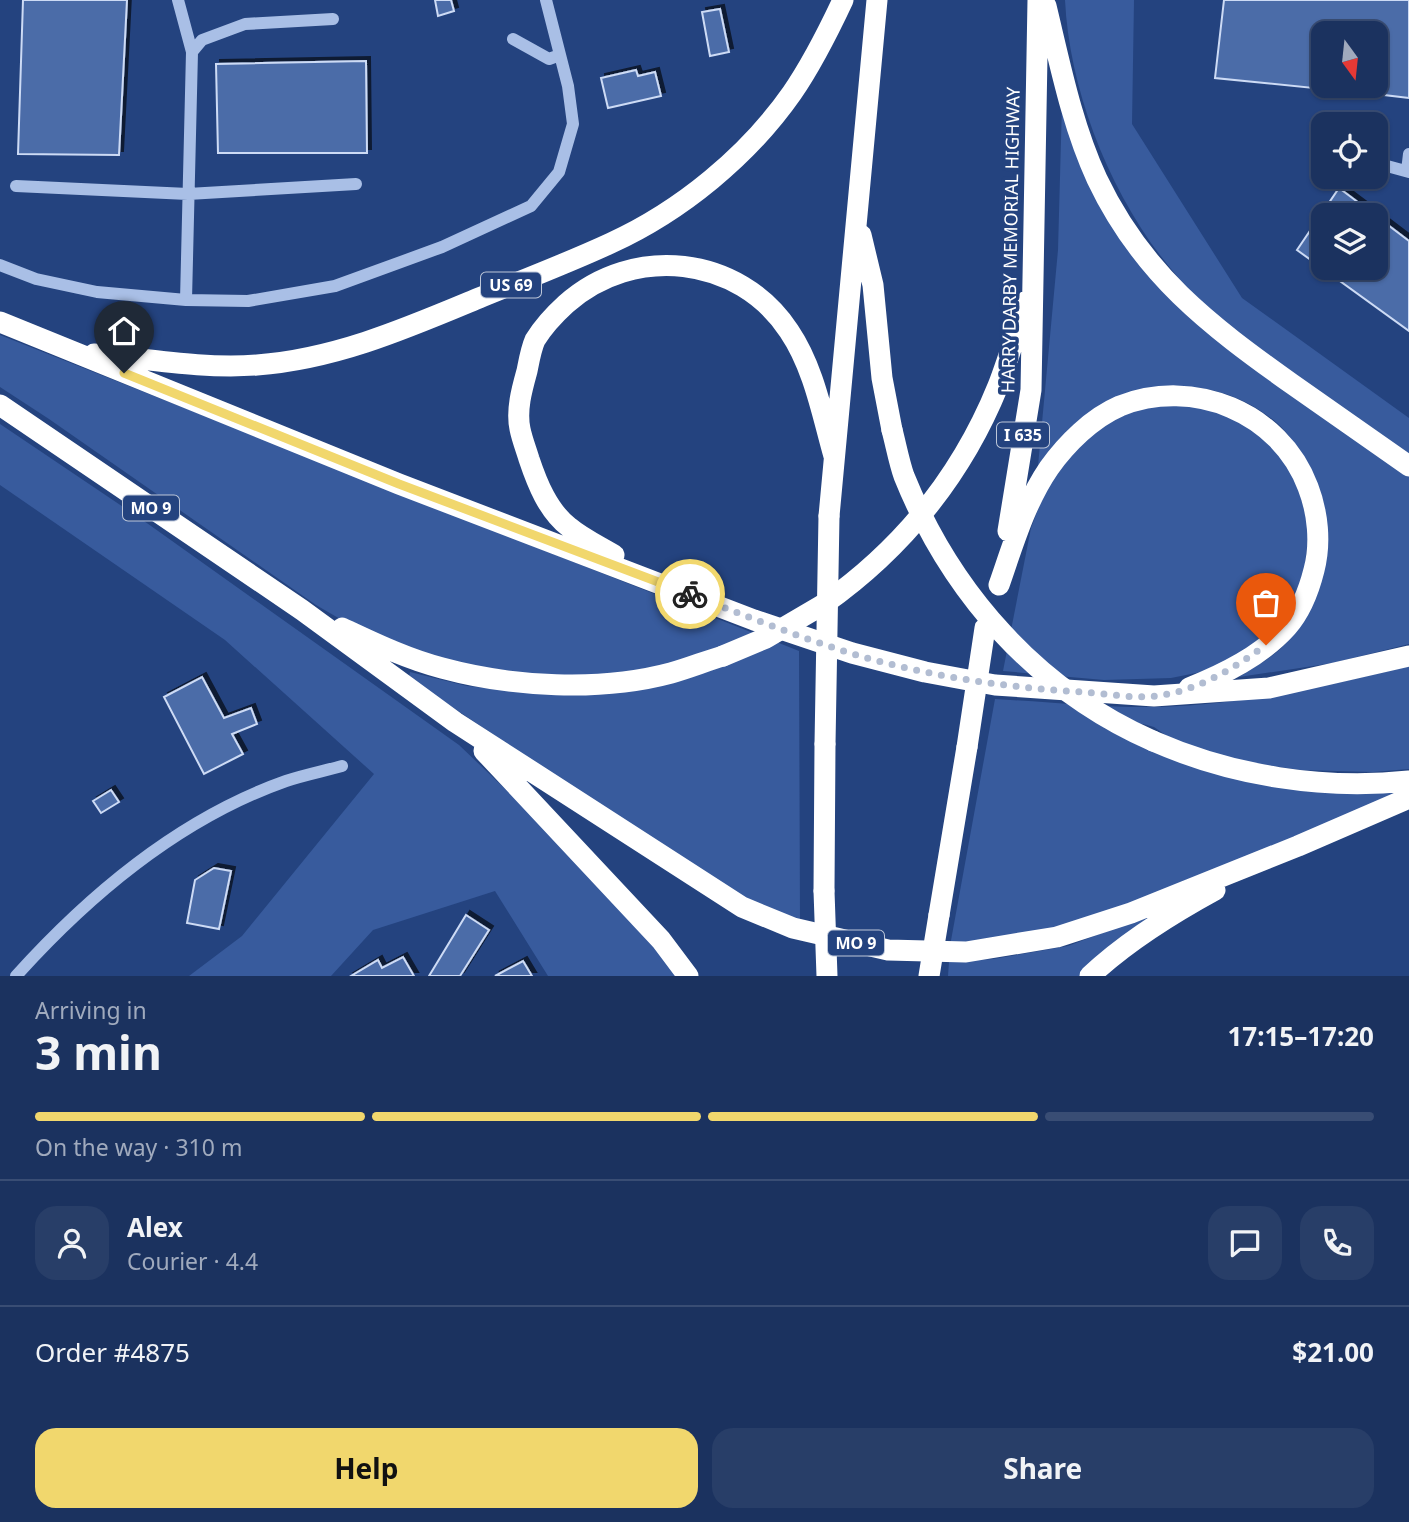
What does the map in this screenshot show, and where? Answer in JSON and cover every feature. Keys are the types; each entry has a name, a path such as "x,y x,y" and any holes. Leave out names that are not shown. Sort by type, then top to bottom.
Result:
{"highway":[{"name":"US 69","path":"75,353 217,366 258,365 324,354 396,332 612,243 655,219 694,192 728,164 765,126 797,84 843,0"},
{"path":"827,976 824,891 829,516 877,0"},
{"name":"HARRY DARBY MEMORIAL HIGHWAY","path":"929,976 985,628 999,585 1031,390 1038,0"},
{"path":"1045,0 1060,67 1086,153 1098,180 1136,244 1163,279 1206,321 1235,344 1409,466"},
{"path":"857,216 873,285 882,378 904,475 938,548 956,576 984,613 1019,651 1043,673 1096,711 1153,741 1217,764 1286,779 1357,784 1409,781"},
{"path":"654,580 568,527 548,503 536,480 519,426 521,393 535,341 555,314 578,294 603,277 637,267 658,265 701,270 740,286 774,312 799,347 808,367 834,456"},
{"path":"302,610 394,652 443,668 517,682 570,685 670,673 723,656 766,638 854,583 889,551 930,504 954,472 998,385 1033,285"},
{"path":"0,322 399,484 779,629 852,653 925,672 995,685 1154,696 1269,688 1409,656"},
{"path":"999,585 1025,512 1038,486 1064,449 1107,413 1139,400 1176,395 1217,402 1253,418 1283,444 1295,460 1312,496 1318,535 1317,555 1310,584 1292,620 1266,645 1221,674 1189,688 1154,696"},
{"name":"MO 9","path":"0,405 302,610 455,723 742,906 793,928 888,950 966,952 1057,937 1131,913 1298,846 1409,797"},
{"path":"455,723 516,784 661,940 688,976"},
{"path":"1090,976 1133,940 1171,915 1298,846"}],"street":[{"path":"178,0 192,52 186,300"},
{"path":"0,265 36,279 97,292 186,300 248,301 335,286 442,247 531,205 559,172 573,124 568,86 547,6"},
{"path":"192,52 202,40 245,24 333,19"},
{"path":"513,39 549,59 560,55"},
{"path":"1388,166 1408,171 1409,154"},
{"path":"16,186 188,194 356,184"},
{"path":"16,976 82,908 158,849 242,801 285,782 342,766"}],"shaded area":[{"path":"1065,0 1134,0 1132,124 1242,298 1409,418 1409,454 1248,342 1199,299 1172,270 1147,237 1105,162 1077,80"},
{"path":"1062,104 1140,259 1409,475 1409,644 1333,663 1239,677 1276,653 1302,622 1314,600 1327,552 1327,527 1315,479 1303,456 1284,430 1253,406 1227,394 1199,388 1171,386 1144,390 1117,398 1091,412 1068,430 1038,466 1058,250"},
{"path":"0,335 799,651 800,924 718,885 409,678 410,672 467,686 543,694 680,662 615,674 542,676 444,661 347,623 316,605 0,387"},
{"path":"1195,404 1238,420 1270,443 1296,479 1309,529 1303,581 1282,621 1244,653 1201,672 1171,678 1104,680 1003,671 1031,528 1043,496 1067,456 1104,423 1146,406"},
{"path":"0,424 144,521 459,745 522,805 681,976 548,976 495,891 373,930 331,976 189,976 242,936 374,774 225,640 0,485"},
{"path":"1409,666 1409,769 1373,772 1300,770 1231,759 1409,792 1081,923 950,946 995,699 1120,707 1192,705 1286,693","holes":["1143,724 1154,727 1174,741 1227,759 1130,741 1104,728"]},
{"path":"1176,905 1081,976 948,976 949,962 993,959 1068,946"}],"building":[{"path":"23,0 127,0 119,155 18,154"},
{"path":"435,0 451,0 454,11 438,16"},
{"path":"1224,0 1409,0 1409,98 1388,95 1388,21 1311,21 1311,88 1215,78"},
{"path":"720,9 729,52 710,56 702,12"},
{"path":"366,61 367,153 218,153 216,64"},
{"path":"636,70 638,76 655,72 661,96 608,108 601,78"},
{"path":"1340,189 1359,203 1329,203"},
{"path":"1388,225 1409,241 1409,331 1338,280 1388,280"},
{"path":"1311,229 1311,260 1297,250"},
{"path":"202,677 224,718 251,708 257,724 232,734 243,754 204,774 164,697"},
{"path":"111,790 119,802 101,813 93,801"},
{"path":"214,868 231,871 219,929 187,923 195,880"},
{"path":"466,915 489,930 460,976 429,976"},
{"path":"403,957 414,976 351,976 378,960 382,968"},
{"path":"523,961 532,976 495,976"}],"way so far":[{"path":"690,594 754,620 852,653 925,672 995,685 1154,696 1189,688 1221,674 1266,645"}],"route":[{"path":"124,373 399,484 690,594"}]}
